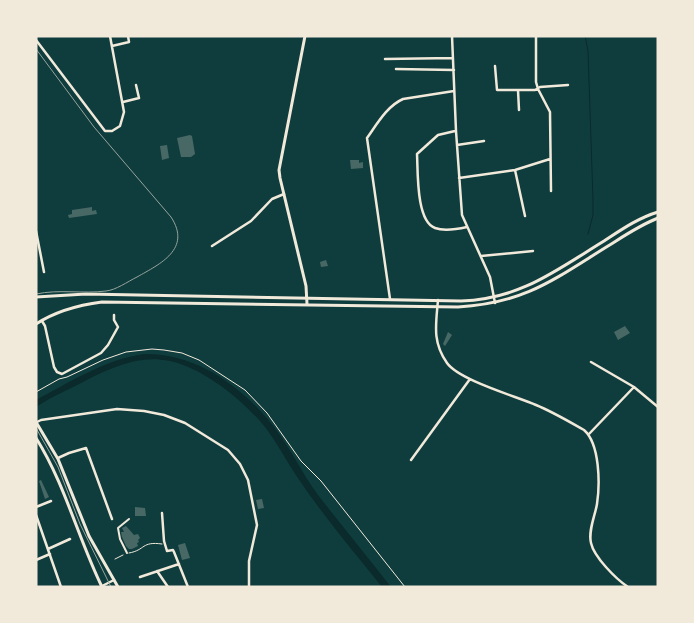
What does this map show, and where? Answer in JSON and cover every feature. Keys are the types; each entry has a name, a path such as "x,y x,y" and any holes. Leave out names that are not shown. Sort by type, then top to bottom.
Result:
{"street":[{"path":"36,40 105,131 112,131 120,126 124,112 110,36"},
{"path":"112,46 129,42 128,36"},
{"path":"304,36 280,161 280,178 296,240 307,304"},
{"path":"452,36 462,215 490,277 495,303"},
{"path":"536,36 538,89 550,112 551,191"},
{"path":"385,59 453,58"},
{"path":"495,66 497,90 538,89 568,85"},
{"path":"396,69 454,70"},
{"path":"122,102 138,98 136,85"},
{"path":"518,90 519,110"},
{"path":"390,299 367,138 396,102 403,99 454,91"},
{"path":"456,131 438,135 417,154 422,211 428,224 436,229 467,227"},
{"path":"457,145 484,142"},
{"path":"459,178 515,170 551,158"},
{"path":"515,170 525,216"},
{"path":"212,246 251,220 272,199 284,194"},
{"path":"36,297 67,294 438,300 493,298 523,289 546,277 626,226 658,212"},
{"path":"36,324 52,315 87,304 118,301 437,307 495,303 524,295 549,283 636,228 658,218"},
{"path":"36,231 44,272"},
{"path":"481,256 533,251"},
{"path":"159,295 159,302"},
{"path":"438,300 435,327 443,356 451,368 470,379 538,406 589,434 596,452 599,489 590,540 594,551 621,582 628,587"},
{"path":"42,321 45,326 52,361 59,374 101,353 118,327 114,320 114,315"},
{"path":"591,362 634,387 658,407"},
{"path":"411,460 470,379"},
{"path":"589,434 634,387"},
{"path":"118,587 84,526 58,458 36,422 44,419 117,409 144,411 164,415 185,423 228,450 240,464 248,480 257,525 249,560 249,587"},
{"path":"36,438 57,476 82,542 102,587 114,580"},
{"path":"58,458 86,448 112,519"},
{"path":"36,507 51,501"},
{"path":"162,514 163,544 167,551 173,550 188,587"},
{"path":"36,515 61,587"},
{"path":"127,553 120,539 118,528 129,520"},
{"path":"48,549 70,540"},
{"path":"36,560 50,554"},
{"path":"140,576 179,564"},
{"path":"157,571 168,587"}],"path":[{"path":"36,392 59,379 115,355 152,349 182,353 199,360 244,390 268,412 302,461 322,482 405,587"},
{"path":"115,559 127,553 137,551 145,544 152,542 163,544"}],"water":[{"path":"144,354 164,355 202,367 219,376 251,401 277,431 318,495 391,587 382,587 340,535 310,495 260,421 233,395 202,374 169,361 153,359 137,361 103,372 36,407 36,400 88,372 116,361"}],"building":[{"path":"192,136 195,154 191,157 181,157 177,138"},
{"path":"167,145 169,158 162,160 160,146"},
{"path":"350,160 359,160 359,163 363,162 363,168 351,169"},
{"path":"92,207 92,211 96,210 97,214 69,218 68,215 72,214 72,210"},
{"path":"326,260 328,266 321,267 320,262"},
{"path":"625,326 630,333 618,340 614,332"},
{"path":"448,332 452,335 445,346 443,344"},
{"path":"41,480 49,497 45,499 39,481"},
{"path":"262,499 264,508 258,509 256,500"},
{"path":"135,507 145,508 146,516 135,516"},
{"path":"126,526 134,535 138,534 140,538 137,543 138,546 132,549 126,546 122,537 121,532 124,532 122,528"},
{"path":"185,543 190,558 182,560 178,545"}],"waterway":[{"path":"585,36 588,51 593,200 593,215 588,234"}],"tram line":[{"path":"36,49 94,127 171,217 177,228 178,238 176,247 163,261 114,289 97,292 36,294"},
{"path":"36,428 58,467 80,524 111,587"}]}
